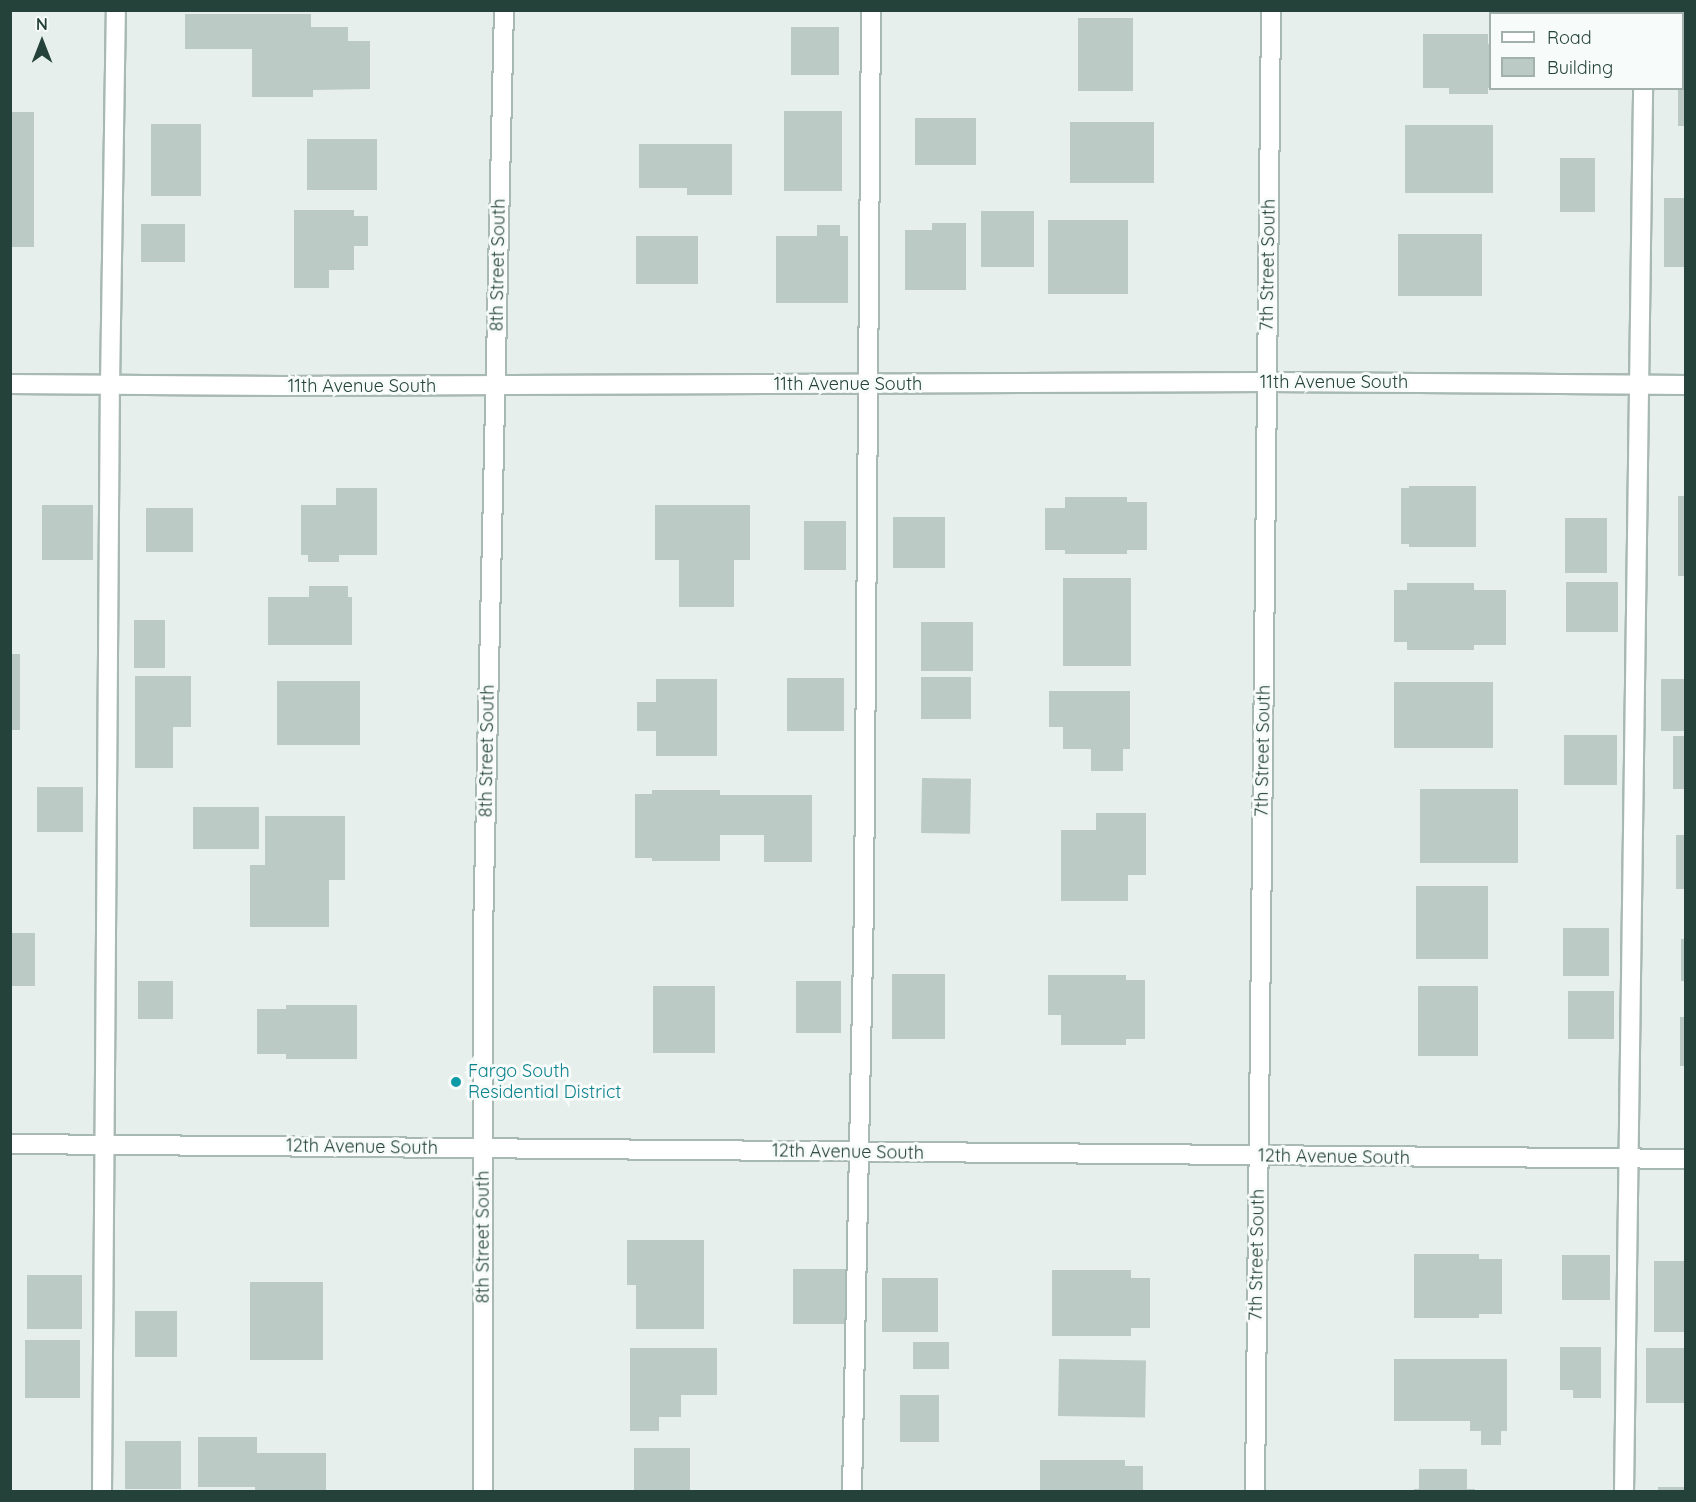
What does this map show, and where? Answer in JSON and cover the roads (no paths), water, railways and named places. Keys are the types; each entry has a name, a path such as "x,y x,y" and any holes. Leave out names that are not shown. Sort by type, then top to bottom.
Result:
{"street":[{"path":"102,1491 110,385 116,10"},
{"name":"8th Street South","path":"483,1491 483,933 504,10"},
{"path":"852,1491 864,891 871,10"},
{"name":"7th Street South","path":"1255,1491 1271,10"},
{"path":"1624,1491 1643,90"},
{"name":"11th Avenue South","path":"10,384 1266,382 1686,385"},
{"name":"12th Avenue South","path":"10,1144 1686,1159"}],"place":[{"name":"Fargo South Residential District","path":"456,1082"}]}
